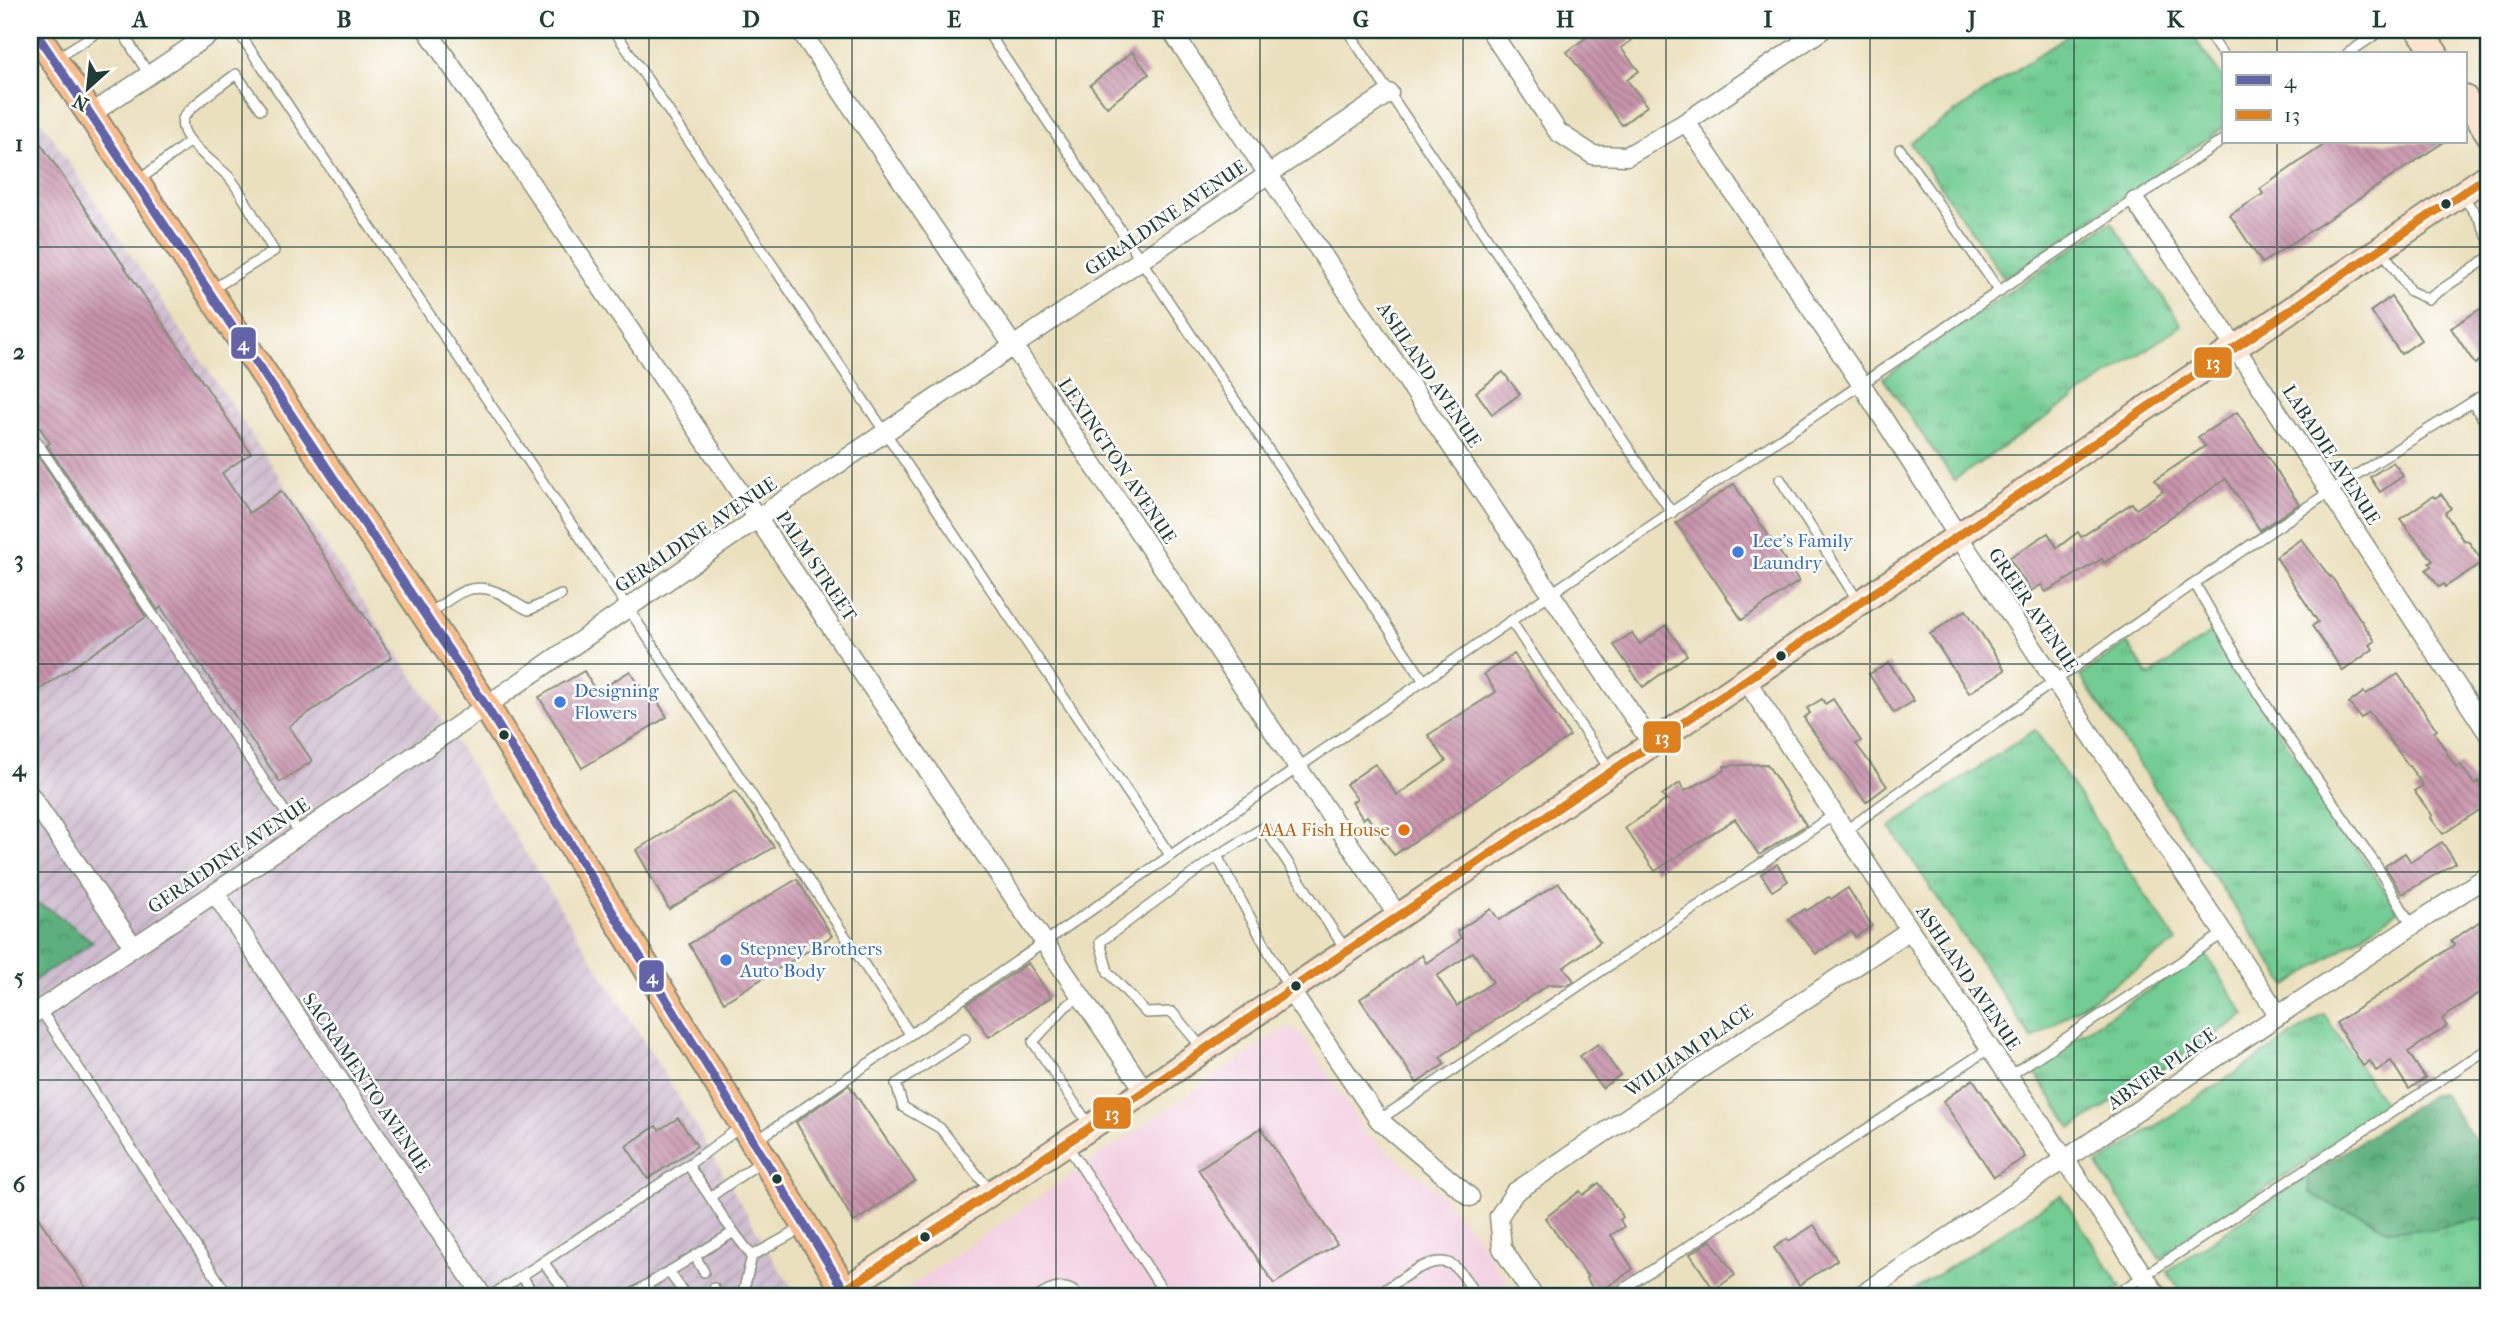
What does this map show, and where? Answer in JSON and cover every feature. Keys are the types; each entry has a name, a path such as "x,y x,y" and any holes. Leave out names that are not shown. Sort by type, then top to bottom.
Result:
{"main road":[{"path":"34,30 486,705 806,1226 843,1295 2489,175"},
{"path":"2420,30 2435,52"},
{"path":"2466,100 2489,135"}],"street":[{"path":"91,114 216,30"},
{"name":"PALM STREET","path":"426,30 1145,1091"},
{"name":"LEXINGTON AVENUE","path":"800,30 1398,916"},
{"name":"ASHLAND AVENUE","path":"1171,30 1652,744"},
{"path":"1490,30 1558,132 1593,155 1627,156 1686,122 1822,30"},
{"name":"GERALDINE AVENUE","path":"35,1013 215,893 758,517 1389,93"},
{"name":"GREER AVENUE","path":"1686,122 1862,385 1958,536 2278,1014"},
{"name":"LABADIE AVENUE","path":"2135,201 2235,347 2489,734"},
{"name":"ASHLAND AVENUE","path":"1746,680 1910,930 2158,1297"},
{"path":"30,795 132,946"},
{"name":"ABNER PLACE","path":"1858,1297 2489,875"},
{"name":"SACRAMENTO AVENUE","path":"215,893 483,1297"},
{"name":"WILLIAM PLACE","path":"1534,1297 1502,1248 1499,1216 1516,1192 1910,930"},
{"path":"1290,990 1379,1119 1470,1197"}],"lane":[{"path":"54,60 101,30"},
{"path":"121,30 149,75"},
{"path":"237,30 628,608 910,1034"},
{"path":"614,30 1170,855"},
{"path":"986,30 1424,681"},
{"path":"1347,30 1672,513"},
{"path":"2206,30 2222,54"},
{"path":"2350,52 2382,30"},
{"path":"209,291 274,251 229,177 190,141 183,128 183,118 236,74 261,109"},
{"path":"136,182 190,141"},
{"path":"489,1297 688,1165 754,1142 1550,594 2222,141"},
{"path":"1900,149 2000,292"},
{"path":"2461,194 2480,220 2489,240"},
{"path":"2381,248 2410,291 2428,299 2489,257"},
{"path":"1845,831 2195,584 2330,492 2489,391"},
{"path":"2472,402 2489,428"},
{"path":"30,432 300,834"},
{"path":"1780,479 1859,603"},
{"path":"2195,584 2259,695 2378,867 2412,926"},
{"path":"427,616 461,590 472,587 488,589 529,610 561,595"},
{"path":"1511,621 1611,772"},
{"path":"1379,1119 1835,814"},
{"path":"1204,1050 1172,1012 1146,1013 1108,972 1100,942 1217,856 1264,827 1347,951"},
{"path":"1217,856 1290,990"},
{"path":"2009,1076 2224,933"},
{"path":"1082,996 1066,1006 1033,1042 1091,1127"},
{"path":"35,1013 229,1297"},
{"path":"965,1039 896,1084 903,1107 940,1128 992,1193"},
{"path":"1611,1297 1990,1048"},
{"path":"2112,1297 2489,1048"},
{"path":"710,1197 754,1142"},
{"path":"1066,1144 1167,1297"},
{"path":"688,1165 752,1256"},
{"path":"742,1297 752,1256 806,1226"},
{"path":"627,1297 734,1232"},
{"path":"695,1256 704,1272"},
{"path":"1375,1297 1428,1262 1440,1261 1453,1265 1477,1297"},
{"path":"543,1262 570,1297"},
{"path":"669,1272 682,1290"},
{"path":"522,1276 535,1297"},
{"path":"646,1286 654,1297"},
{"path":"1038,1297 1052,1289 1065,1287 1079,1297"},
{"path":"714,1288 720,1297"}],"shaded area":[{"path":"30,104 442,720 669,1081 778,1267 799,1297 30,1297"},
{"path":"1285,1028 1294,1029 1304,1037 1366,1133 1439,1192 1478,1239 1518,1297 894,1297"}],"green space":[{"path":"2075,30 2189,30 2222,78 2222,129 2005,279 1910,143"},
{"path":"2111,222 2182,325 1954,480 1883,378"},
{"path":"2212,632 2398,911 2287,986 2080,676 2127,643 2149,676"},
{"path":"2035,730 2177,942 2032,1039 1890,827"},
{"path":"30,901 51,910 93,942 30,983"},
{"path":"2205,953 2245,1015 2072,1128 2031,1067"},
{"path":"2324,1014 2387,1108 2160,1259 2097,1165"},
{"path":"2442,1093 2489,1161 2489,1218 2428,1230 2389,1230 2309,1192 2307,1176 2434,1094"},
{"path":"2307,1176 2309,1192 2389,1230 2489,1218 2489,1297 2185,1297 2167,1271"},
{"path":"2061,1195 2121,1287 2105,1297 1903,1297"}],"building":[{"path":"1596,30 1623,30 1631,41 1621,48 1639,71 1627,80 1647,106 1622,125 1567,52"},
{"path":"1132,52 1149,74 1107,107 1090,85"},
{"path":"30,128 251,453 222,473 249,513 281,491 392,657 289,726 312,761 280,782 161,607 158,610 47,445 50,443 30,413"},
{"path":"2325,144 2441,144 2262,263 2230,215 2263,194 2260,189"},
{"path":"2391,297 2421,340 2401,354 2371,311"},
{"path":"2489,303 2489,354 2475,364 2451,328"},
{"path":"1503,372 1520,394 1492,414 1476,392"},
{"path":"2237,412 2299,504 2260,530 2226,479 2104,563 2102,559 2046,592 2041,585 2031,591 2009,558 2048,533 2057,548 2078,532 2081,537 2132,503 2136,509 2163,491 2155,480 2205,446 2198,437"},
{"path":"36,453 146,617 30,696 30,457"},
{"path":"2393,462 2403,476 2380,492 2370,477"},
{"name":"Lee's Family Laundry","path":"1734,484 1799,581 1742,620 1676,523"},
{"path":"2441,494 2451,508 2445,513 2463,540 2468,541 2483,562 2445,587 2444,584 2439,587 2426,570 2433,561 2400,519 2433,496 2435,498"},
{"path":"2301,539 2331,576 2375,641 2370,645 2373,649 2343,671 2312,626 2318,622 2276,557"},
{"path":"1966,610 2005,670 1969,693 1930,634"},
{"path":"1666,626 1687,655 1643,687 1614,645 1632,633 1640,644"},
{"path":"1514,654 1570,736 1394,855 1367,816 1363,819 1352,802 1357,799 1346,784 1375,764 1397,795 1446,761 1428,735 1496,692 1484,674"},
{"path":"1889,663 1914,701 1894,713 1869,674"},
{"path":"584,671 596,692 630,671 644,692 650,689 667,717 582,768 539,697"},
{"path":"2398,674 2437,730 2434,732 2456,767 2460,764 2474,784 2478,781 2488,797 2484,801 2487,805 2443,834 2414,791 2423,785 2369,712 2361,718 2349,703"},
{"path":"1822,699 1825,704 1833,699 1861,741 1856,744 1887,786 1866,802 1804,718 1810,713 1807,708"},
{"path":"1767,764 1806,825 1759,855 1735,819 1655,871 1625,828 1666,800 1662,795 1680,783 1685,791 1725,770 1724,766"},
{"path":"735,791 774,847 669,909 636,850"},
{"path":"2442,842 2456,863 2402,894 2385,866 2405,853 2411,862"},
{"path":"1777,864 1788,881 1772,891 1761,874"},
{"path":"797,879 832,936 724,1002 689,944"},
{"path":"1559,883 1600,942 1564,967 1574,981 1567,985 1549,984 1440,1057 1445,1064 1417,1083 1360,999 1422,955 1426,963 1456,943 1461,938 1457,931 1491,909 1499,920","holes":["1473,952 1493,982 1457,1006 1437,976"]},
{"path":"1848,888 1872,926 1855,937 1851,931 1816,954 1789,919"},
{"path":"2489,915 2489,980 2484,983 2487,987 2442,1019 2447,1026 2408,1052 2425,1078 2409,1089 2391,1061 2376,1071 2370,1061 2363,1066 2336,1023 2454,945 2451,941"},
{"path":"1028,963 1051,997 989,1037 967,1004"},
{"path":"1598,1044 1620,1075 1602,1088 1580,1056"},
{"path":"1973,1079 2025,1157 1994,1177 1943,1101"},
{"path":"849,1085 915,1181 854,1222 796,1122"},
{"path":"678,1118 697,1146 648,1179 626,1146 656,1126 659,1130"},
{"path":"1261,1128 1337,1244 1274,1284 1198,1169"},
{"path":"1599,1183 1623,1217 1620,1220 1624,1227 1611,1235 1633,1269 1597,1294 1586,1278 1588,1277 1545,1218 1580,1191 1583,1195"},
{"path":"30,1206 92,1297 30,1297"},
{"path":"1814,1225 1837,1260 1799,1285 1774,1248"},
{"path":"1711,1240 1735,1275 1714,1290 1690,1254"}],"transit line":[{"name":"4","path":"34,30 486,706 849,1297"},
{"name":"13","path":"834,1297 1145,1091 2489,175"}],"place":[{"name":"Lee's Family Laundry","path":"1738,552"},
{"name":"Designing Flowers","path":"560,702"},
{"name":"AAA Fish House","path":"1404,830"},
{"name":"Stepney Brothers Auto Body","path":"726,960"}]}
